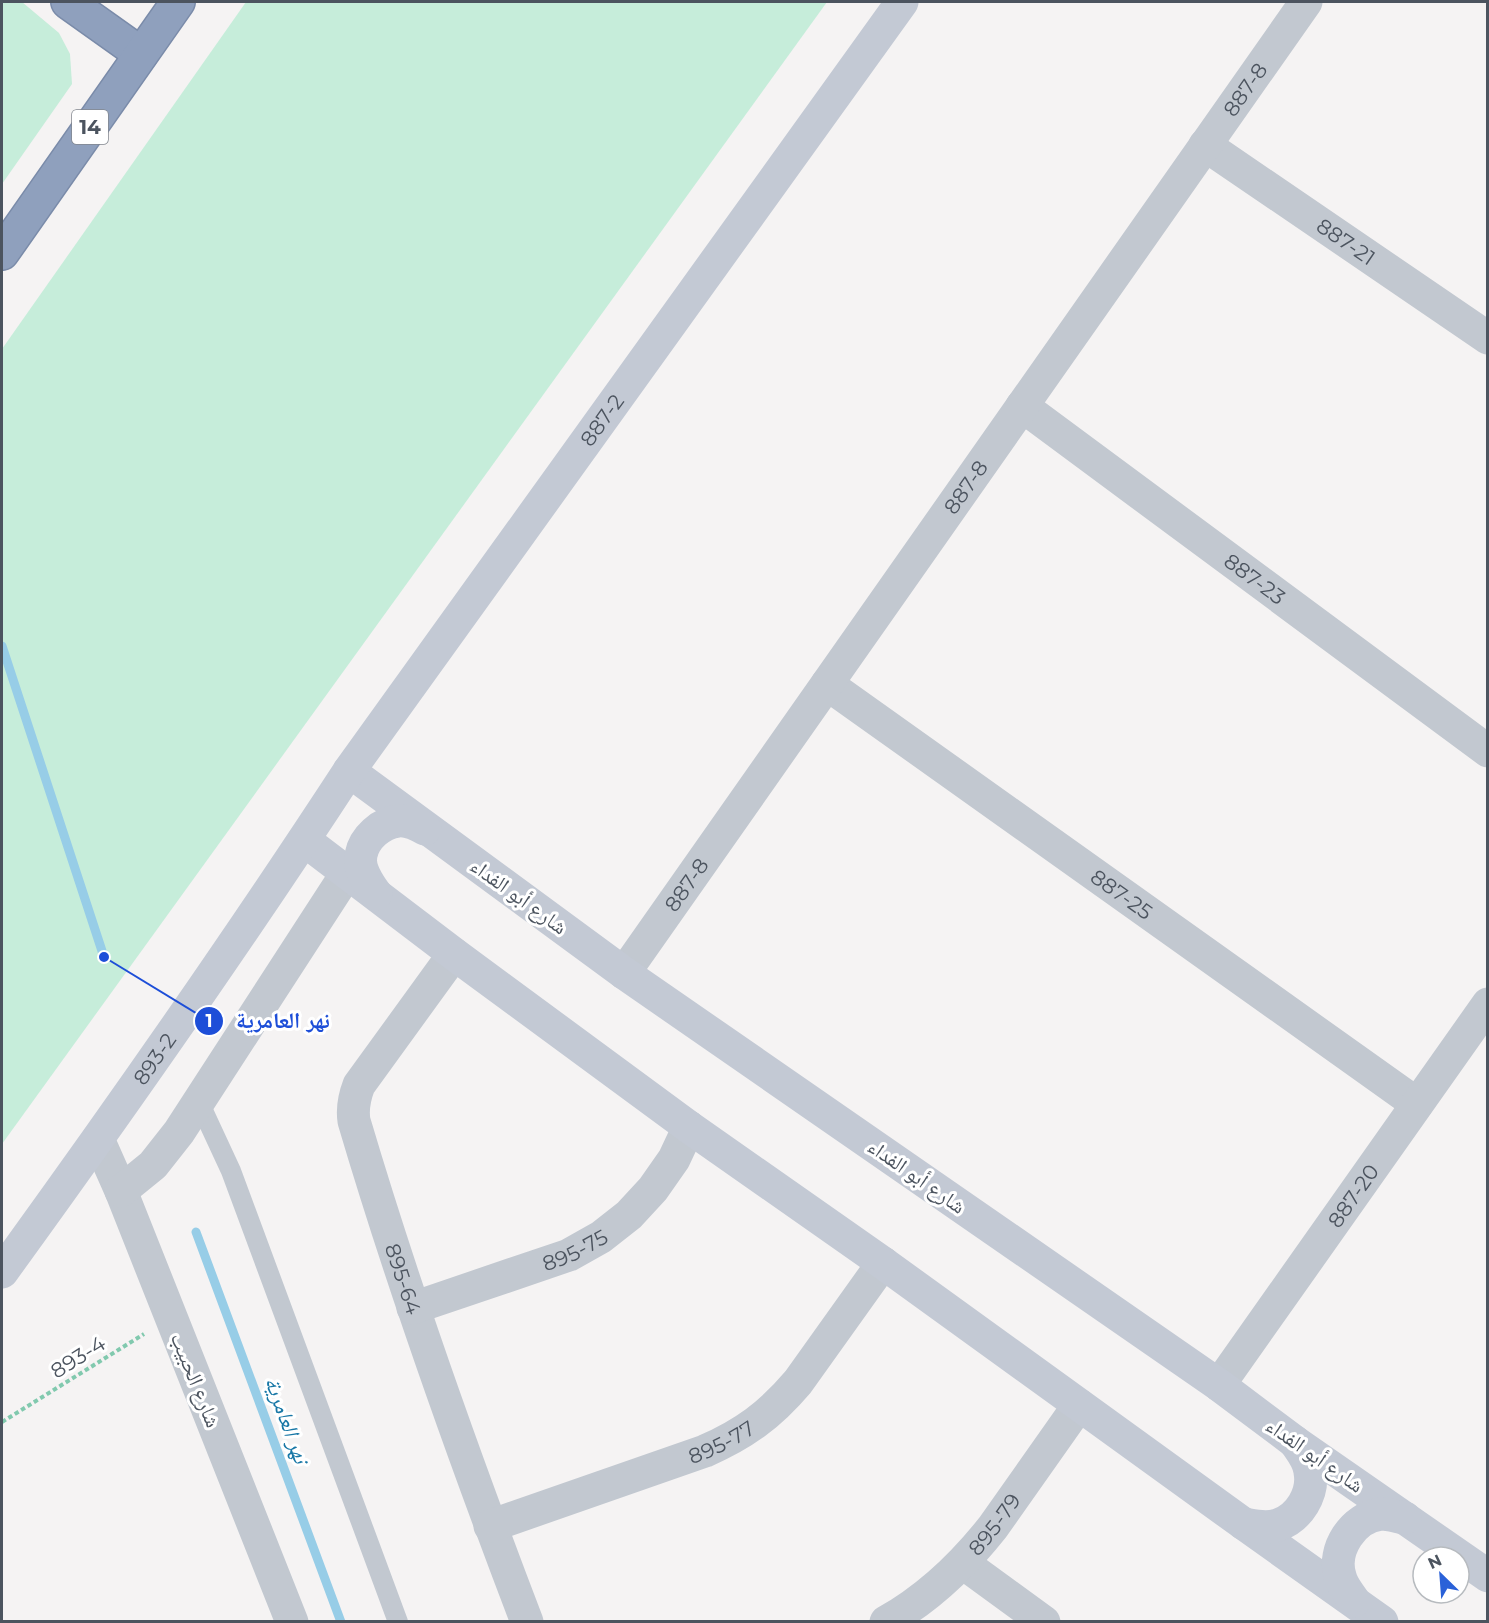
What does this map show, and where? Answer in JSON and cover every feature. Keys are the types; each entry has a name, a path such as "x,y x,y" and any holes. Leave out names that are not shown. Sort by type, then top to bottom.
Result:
{"highway":[{"path":"68,2 141,54"},
{"name":"14","path":"2,253 178,2"}],"main road":[{"name":"887-2","path":"304,840 349,771 902,2"},
{"name":"شارع أبو الفداء","path":"349,771 624,973 1219,1385 1295,1442 1405,1518 1486,1570"},
{"path":"378,896 363,872 361,855 367,841 376,830 398,821 411,822 429,831"},
{"path":"304,840 689,1127 883,1263 1382,1622"},
{"name":"893-2","path":"2,1272 98,1139 304,840"},
{"path":"1244,1524 1261,1527 1278,1525 1292,1517 1304,1504 1310,1488 1310,1472 1305,1456 1295,1442"},
{"path":"1356,1603 1342,1584 1337,1558 1350,1532 1365,1520 1382,1514 1405,1518"}],"street":[{"name":"887-8","path":"624,973 1306,2"},
{"name":"887-21","path":"1205,146 1488,338"},
{"name":"887-23","path":"1022,406 1488,750"},
{"name":"887-25","path":"827,684 1417,1104"},
{"path":"121,1191 153,1165 200,1102 347,873"},
{"name":"895-64","path":"454,954 359,1085 352,1109 413,1308 490,1526 527,1622"},
{"name":"887-20","path":"1219,1385 1488,1004"},
{"name":"895-75","path":"413,1308 569,1256 601,1238 629,1215 654,1189 674,1159 689,1127"},
{"name":"شارع الحبيب","path":"98,1139 171,1317 283,1618"},
{"name":"895-77","path":"490,1526 705,1451 747,1430 774,1408 798,1382 883,1263"},
{"name":"895-79","path":"886,1622 919,1601 963,1563 993,1527 1079,1405"},
{"path":"963,1563 1044,1622"}],"lane":[{"path":"200,1102 231,1170 398,1622"}],"path":[{"name":"893-4","path":"2,1422 171,1317"}],"green space":[{"path":"2,2 22,2 59,33 70,54 72,84 2,184"},
{"path":"246,2 827,2 2,1144 2,349"}],"waterway":[{"name":"نهر العامرية","path":"2,646 104,957"},
{"name":"نهر العامرية","path":"196,1232 341,1622"}],"place":[{"name":"نهر العامرية","path":"104,957"}]}
